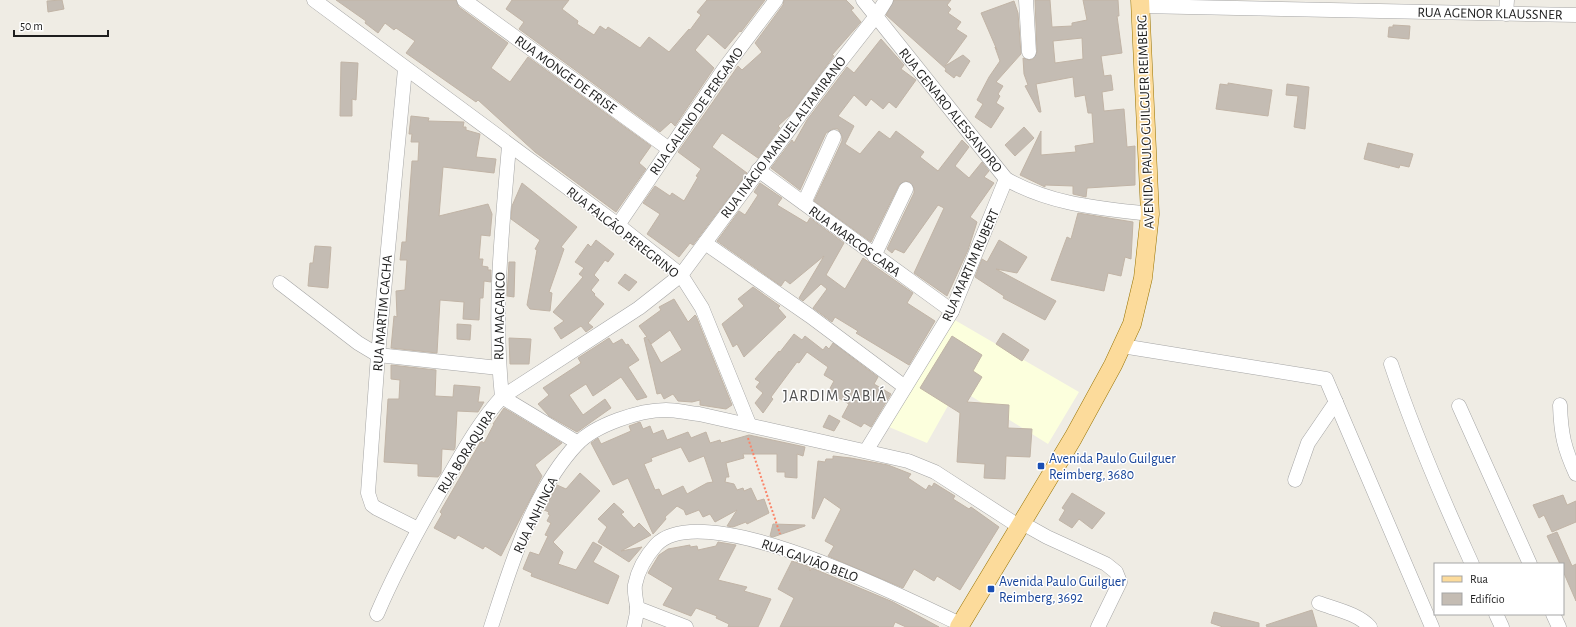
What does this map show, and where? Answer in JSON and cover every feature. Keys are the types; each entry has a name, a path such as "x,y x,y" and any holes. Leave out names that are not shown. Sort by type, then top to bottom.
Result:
{"main road":[{"name":"AVENIDA PAULO GUILGUER REIMBERG","path":"959,626 1073,438 1122,346 1132,324 1143,278 1150,214 1140,3"}],"street":[{"name":"RUA FALCÃO PEREGRINO","path":"314,0 509,146 618,225 681,275 702,308 748,431"},
{"name":"RUA MONGE DE FRISE","path":"464,0 669,148"},
{"name":"RUA GALENO DE PERGAMO","path":"618,225 724,69 776,0"},
{"name":"RUA GENARO ALESSANDRO","path":"862,0 1006,179 1035,193 1055,200 1095,208 1150,214"},
{"name":"RUA INÁCIO MANUEL ALTAMIRANO","path":"681,275 758,170 876,16 886,0"},
{"path":"1026,0 1029,52"},
{"name":"RUA AGENOR KLAUSSNER","path":"1140,3 1507,7 1576,15"},
{"name":"RUA MARTIM CACHA","path":"405,69 378,355 368,493 369,499 376,508 418,529"},
{"path":"804,203 834,137"},
{"name":"RUA MACARICO","path":"502,397 499,368 498,292 509,146"},
{"name":"RUA MARCOS CARA","path":"758,170 874,256 952,311"},
{"name":"RUA MARTIM RUBERT","path":"866,451 952,311 1006,179"},
{"path":"874,256 906,189"},
{"path":"705,243 810,316 905,387"},
{"name":"RUA BORAQUIRA","path":"377,614 394,574 418,529 481,422 502,397 639,308 681,275"},
{"path":"280,283 358,343 378,355 499,368"},
{"path":"1122,346 1326,379 1432,627"},
{"path":"1391,364 1411,422 1472,563"},
{"path":"502,397 578,443"},
{"path":"1295,480 1308,443 1336,402"},
{"path":"1459,406 1530,563"},
{"path":"1560,406 1561,429 1564,446 1574,466"},
{"name":"RUA ANHINGA","path":"491,627 510,571 535,509 554,475 578,443 604,426 642,412 666,410 748,431"},
{"path":"748,431 866,451 908,460 935,472 1021,525 1106,564 1116,572 1120,582 1098,627"},
{"name":"RUA GAVIÃO BELO","path":"634,627 637,608 635,586 647,556 664,538 677,533 700,531 714,532 755,540 785,549 868,582 959,626"},
{"path":"1319,603 1354,616 1370,627"},
{"path":"637,608 686,627"},
{"path":"1496,615 1502,627"},
{"path":"1553,615 1559,627"}],"path":[{"path":"748,431 781,537"}],"shaded area":[{"path":"953,319 1079,392 1048,444 958,388 927,443 889,427"}],"building":[{"path":"62,0 64,9 48,12 47,1"},
{"path":"336,0 456,0 459,7 508,43 491,68 510,82 528,57 651,146 639,163 646,169 616,212 535,152 478,100 476,102 406,53 415,41 396,28 394,30 385,23 378,33 365,23 366,21"},
{"path":"512,0 569,0 562,9 578,21 577,24 594,35 600,26 606,30 608,27 640,48 649,37 669,52 689,29 690,30 701,15 697,12 707,0 765,0 741,32 740,31 725,49 708,34 695,50 714,68 675,126 671,122 660,132 519,29 524,22 506,9"},
{"path":"784,0 846,0 854,8 851,10 861,22 832,55 834,56 790,115 778,126 780,128 758,158 722,133 712,147 747,173 693,245 690,243 679,257 647,234 660,214 643,203 655,186 670,196 672,193 684,201 701,169 678,152 738,66 742,70 762,52 755,43 783,5"},
{"path":"894,0 951,0 947,5 951,9 948,13 961,22 956,29 967,36 945,66 963,55 970,61 960,77 956,75 954,78 945,71 946,69 886,15"},
{"path":"1035,0 1050,0 1052,27 1072,26 1072,23 1087,20 1083,0 1118,0 1119,16 1117,16 1122,53 1101,56 1104,76 1111,75 1113,90 1102,92 1104,111 1124,109 1127,147 1135,146 1135,185 1087,188 1086,197 1073,194 1073,186 1045,185 1045,187 1020,175 1041,131 1041,155 1076,152 1075,146 1094,143 1092,113 1088,113 1085,95 1075,97 1073,77 1036,84 1041,112 1039,112 1025,86 1028,85 1024,74 1023,58 1029,60 1033,59 1037,52","holes":["1082,38 1083,59 1055,63 1053,41"]},
{"path":"1014,1 1018,13 1021,54 996,82 1003,86 998,94 1000,96 996,103 1004,108 991,128 975,117 983,104 977,100 989,77 1000,61 995,47 997,50 981,13"},
{"path":"1393,25 1410,26 1409,39 1388,37 1389,27 1393,27"},
{"path":"881,39 904,65 901,69 916,80 896,108 889,102 883,109 871,99 866,106 854,95 838,116 854,126 845,144 860,154 879,131 890,139 896,131 924,152 920,157 938,171 962,140 969,147 955,166 969,178 982,162 989,171 984,177 994,183 970,217 977,222 968,250 947,296 914,273 944,208 938,205 904,253 895,249 892,253 887,249 914,193 914,188 910,182 905,181 899,185 871,242 814,201 842,141 842,136 838,129 833,129 826,133 800,190 771,168 792,140 794,143 807,120 847,67 854,73"},
{"path":"341,62 358,63 356,100 352,99 352,116 340,116"},
{"path":"1228,83 1272,90 1268,116 1216,109 1220,84 1228,85"},
{"path":"1287,84 1309,87 1305,129 1294,127 1298,96 1286,95"},
{"path":"411,116 429,118 428,121 464,122 463,127 466,127 466,130 480,134 476,157 496,159 494,173 443,167 439,216 488,204 492,214 490,236 481,235 479,259 483,259 482,266 488,267 488,270 491,270 491,282 484,281 483,298 480,298 479,320 463,319 464,302 440,300 437,353 391,348 394,316 397,317 396,291 405,290 407,260 400,260 402,242 406,242 412,161 418,161 419,142 411,142 412,134 409,134"},
{"path":"1024,127 1034,138 1015,156 1005,145"},
{"path":"1368,143 1413,154 1409,167 1400,165 1399,168 1364,159"},
{"path":"522,183 577,227 561,247 564,249 549,292 552,293 550,311 530,309 527,305 537,250 535,249 540,240 511,219 512,206"},
{"path":"760,183 782,198 777,205 807,223 810,218 844,243 826,275 845,289 863,258 913,293 907,303 935,321 909,365 856,333 858,331 835,317 832,322 813,308 827,289 821,284 803,301 799,298 824,256 790,284 785,280 781,286 717,241 739,211 745,215 758,195 754,192"},
{"path":"1078,213 1133,222 1131,259 1125,257 1121,276 1108,273 1104,291 1051,280 1067,237 1071,239"},
{"path":"596,240 614,254 608,262 605,260 594,275 599,280 591,290 595,294 594,295 604,304 588,323 593,327 586,332 581,326 561,339 554,328 564,321 553,312 583,277 579,274 584,268 575,262 588,244 591,247"},
{"path":"999,240 1027,257 1017,273 996,269 1056,301 1045,320 1003,298 1004,296 975,277 982,259 987,262"},
{"path":"315,246 331,247 328,288 308,286 310,263 313,263"},
{"path":"509,262 515,262 514,297 507,296"},
{"path":"625,274 637,282 629,291 618,283"},
{"path":"753,287 780,306 778,308 786,317 744,357 737,344 733,347 722,324 744,306 738,299"},
{"path":"674,299 688,322 695,315 696,316 732,405 726,409 700,405 700,400 692,402 678,401 673,394 664,399 661,393 657,394 644,338 647,337 639,326 661,310 659,307","holes":["670,330 682,350 661,363 648,339 651,344"]},
{"path":"457,324 471,325 470,340 457,339"},
{"path":"1003,333 1029,350 1022,361 996,344"},
{"path":"794,334 802,340 805,336 823,350 826,346 829,349 833,343 878,377 874,384 891,394 871,427 864,423 861,427 842,417 849,404 828,392 834,381 824,375 828,367 807,352 799,363 797,362 771,397 773,399 763,413 755,403 763,393 756,387 760,382 755,379 779,351 780,352"},
{"path":"952,336 982,355 973,371 982,377 967,402 1009,405 1008,428 1032,429 1030,457 1006,456 1005,479 984,478 985,464 957,462 960,413 920,388"},
{"path":"509,338 531,339 529,364 510,364"},
{"path":"609,338 613,344 622,339 626,345 628,344 639,360 628,367 647,397 637,400 621,377 593,396 586,384 569,395 583,415 605,399 611,408 577,432 549,416 538,404 549,395 543,388 581,363 578,358"},
{"path":"391,365 436,370 435,396 453,397 454,385 480,387 478,402 484,402 478,412 457,411 455,448 454,450 442,449 441,473 438,477 418,476 418,464 384,462 388,399 399,399 400,380 391,379"},
{"path":"504,408 562,443 535,465 542,476 501,556 485,546 483,549 458,535 455,539 434,528 442,514 440,512 481,441 484,443 493,424"},
{"path":"829,415 840,421 834,431 823,427"},
{"path":"640,422 643,429 650,426 653,434 663,430 667,440 688,432 691,438 706,432 710,443 720,440 721,443 749,435 805,447 803,456 797,454 797,478 785,477 785,472 777,472 777,454 743,454 744,458 726,463 729,477 726,477 725,482 734,484 737,490 743,488 744,491 751,488 757,501 764,499 769,513 747,524 746,522 733,527 727,526 737,510 715,522 710,514 703,517 699,510 686,515 684,510 677,506 665,517 666,519 653,534 628,478 613,485 591,443 598,438 601,444 631,431 629,426","holes":["681,447 689,462 704,456 713,482 707,483 687,494 683,486 662,496 659,489 655,490 644,464 652,461 651,458"]},
{"path":"833,456 888,465 911,474 908,478 926,490 929,485 932,487 934,483 955,496 953,499 969,509 971,507 999,527 960,590 937,576 934,581 914,569 903,588 828,556 834,546 825,541 841,509 824,497 814,519 812,518 818,461 825,462 826,459 833,459"},
{"path":"580,473 600,491 553,542 563,552 558,564 576,570 593,542 602,547 593,562 619,576 608,604 531,576 532,573 523,569 530,552 539,555 548,536 545,535 551,523 547,521 550,515 548,514 549,512 544,510 557,485 566,489"},
{"path":"1072,493 1105,513 1092,529 1079,519 1072,528 1059,520 1065,510 1062,508"},
{"path":"1563,495 1567,505 1576,501 1576,522 1552,532 1544,515 1539,518 1533,505"},
{"path":"614,503 624,512 621,514 634,528 639,523 651,535 621,551 642,547 629,562 598,542 607,527 598,519"},
{"path":"773,524 805,526 773,537 770,536"},
{"path":"1557,532 1572,566 1576,564 1576,601 1564,573 1564,563 1560,563 1547,536"},
{"path":"718,542 736,545 718,580 747,587 744,591 771,599 758,627 728,627 729,624 716,618 717,616 696,608 691,616 663,605 673,588 648,573 659,555 668,549 690,545 690,547 697,546 698,550 716,546"},
{"path":"792,561 810,567 810,571 812,568 893,602 939,627 906,627 895,622 893,627 780,627 794,598 778,589"},
{"path":"1312,610 1317,627 1267,627 1266,625"},
{"path":"1214,612 1259,623 1259,627 1223,627 1211,623"}],"place":[{"name":"Avenida Paulo Guilguer Reimberg, 3680","path":"1041,466"},
{"name":"Avenida Paulo Guilguer Reimberg, 3692","path":"991,589"}],"district":[{"name":"JARDIM SABIÁ","path":"835,395"}]}
